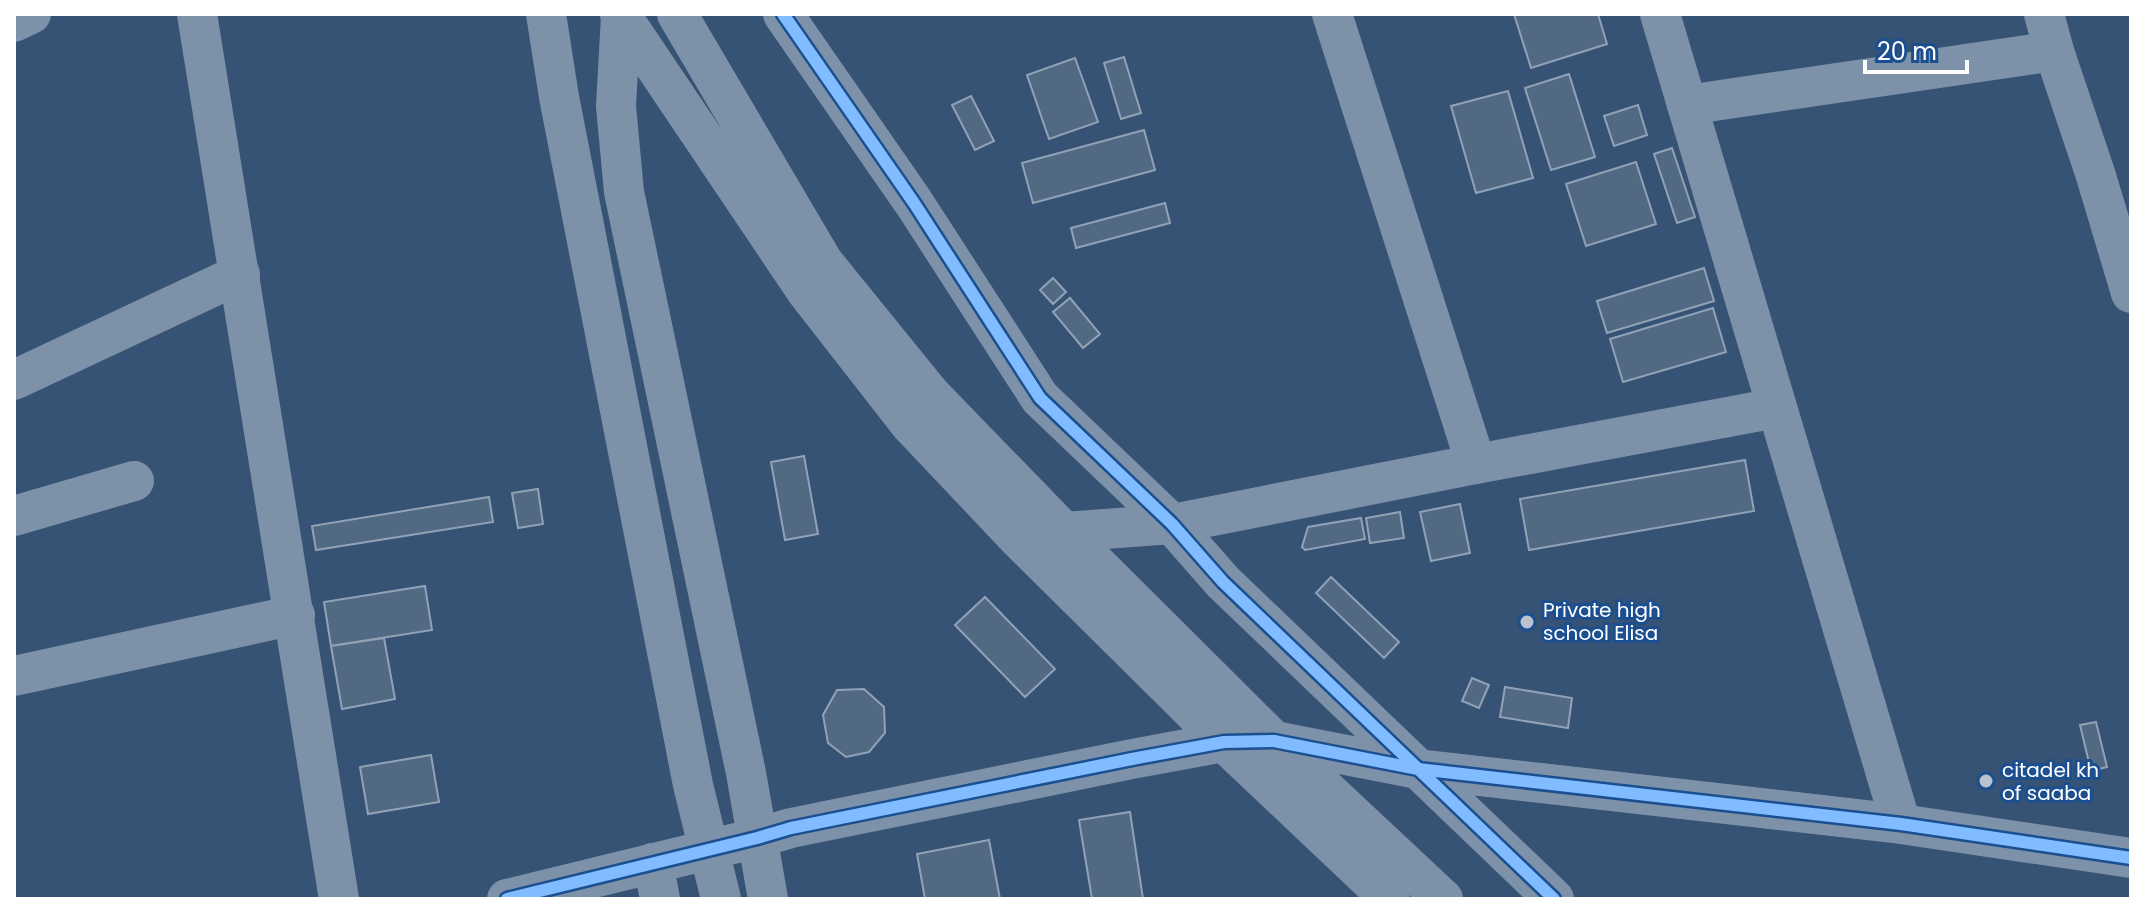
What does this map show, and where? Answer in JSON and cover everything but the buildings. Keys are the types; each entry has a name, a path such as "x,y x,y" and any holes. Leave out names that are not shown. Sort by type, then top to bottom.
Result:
{"street":[{"path":"14,22 31,14"},
{"path":"197,14 339,899"},
{"path":"546,14 559,97 693,785 721,899"},
{"path":"677,14 823,262 931,395 1274,741 1443,899"},
{"path":"783,14 914,203 1040,398 1172,524 1223,582 1554,899"},
{"path":"1332,14 1476,464"},
{"path":"1660,14 1901,824"},
{"path":"622,15 807,292 910,424 1017,537 1224,742 1390,899"},
{"path":"622,15 616,106 624,192 746,773 768,899"},
{"path":"1687,105 2049,33 2114,171 2131,293"},
{"path":"14,380 240,274"},
{"path":"1064,532 1172,524 1776,408"},
{"path":"14,516 134,481"},
{"path":"14,676 295,615"},
{"path":"507,899 657,881 710,850 822,822 1224,742 1274,741 1418,769 1901,824 2131,858"}],"cycle path":[{"path":"783,14 914,203 1040,398 1172,524 1223,582 1554,899"},
{"path":"507,899 791,828 1224,742 1274,741 1418,769 1901,824 2131,858"}],"place":[{"name":"Private high school Elisa","path":"1527,622"},
{"name":"citadel kh of saaba","path":"1986,781"}]}
